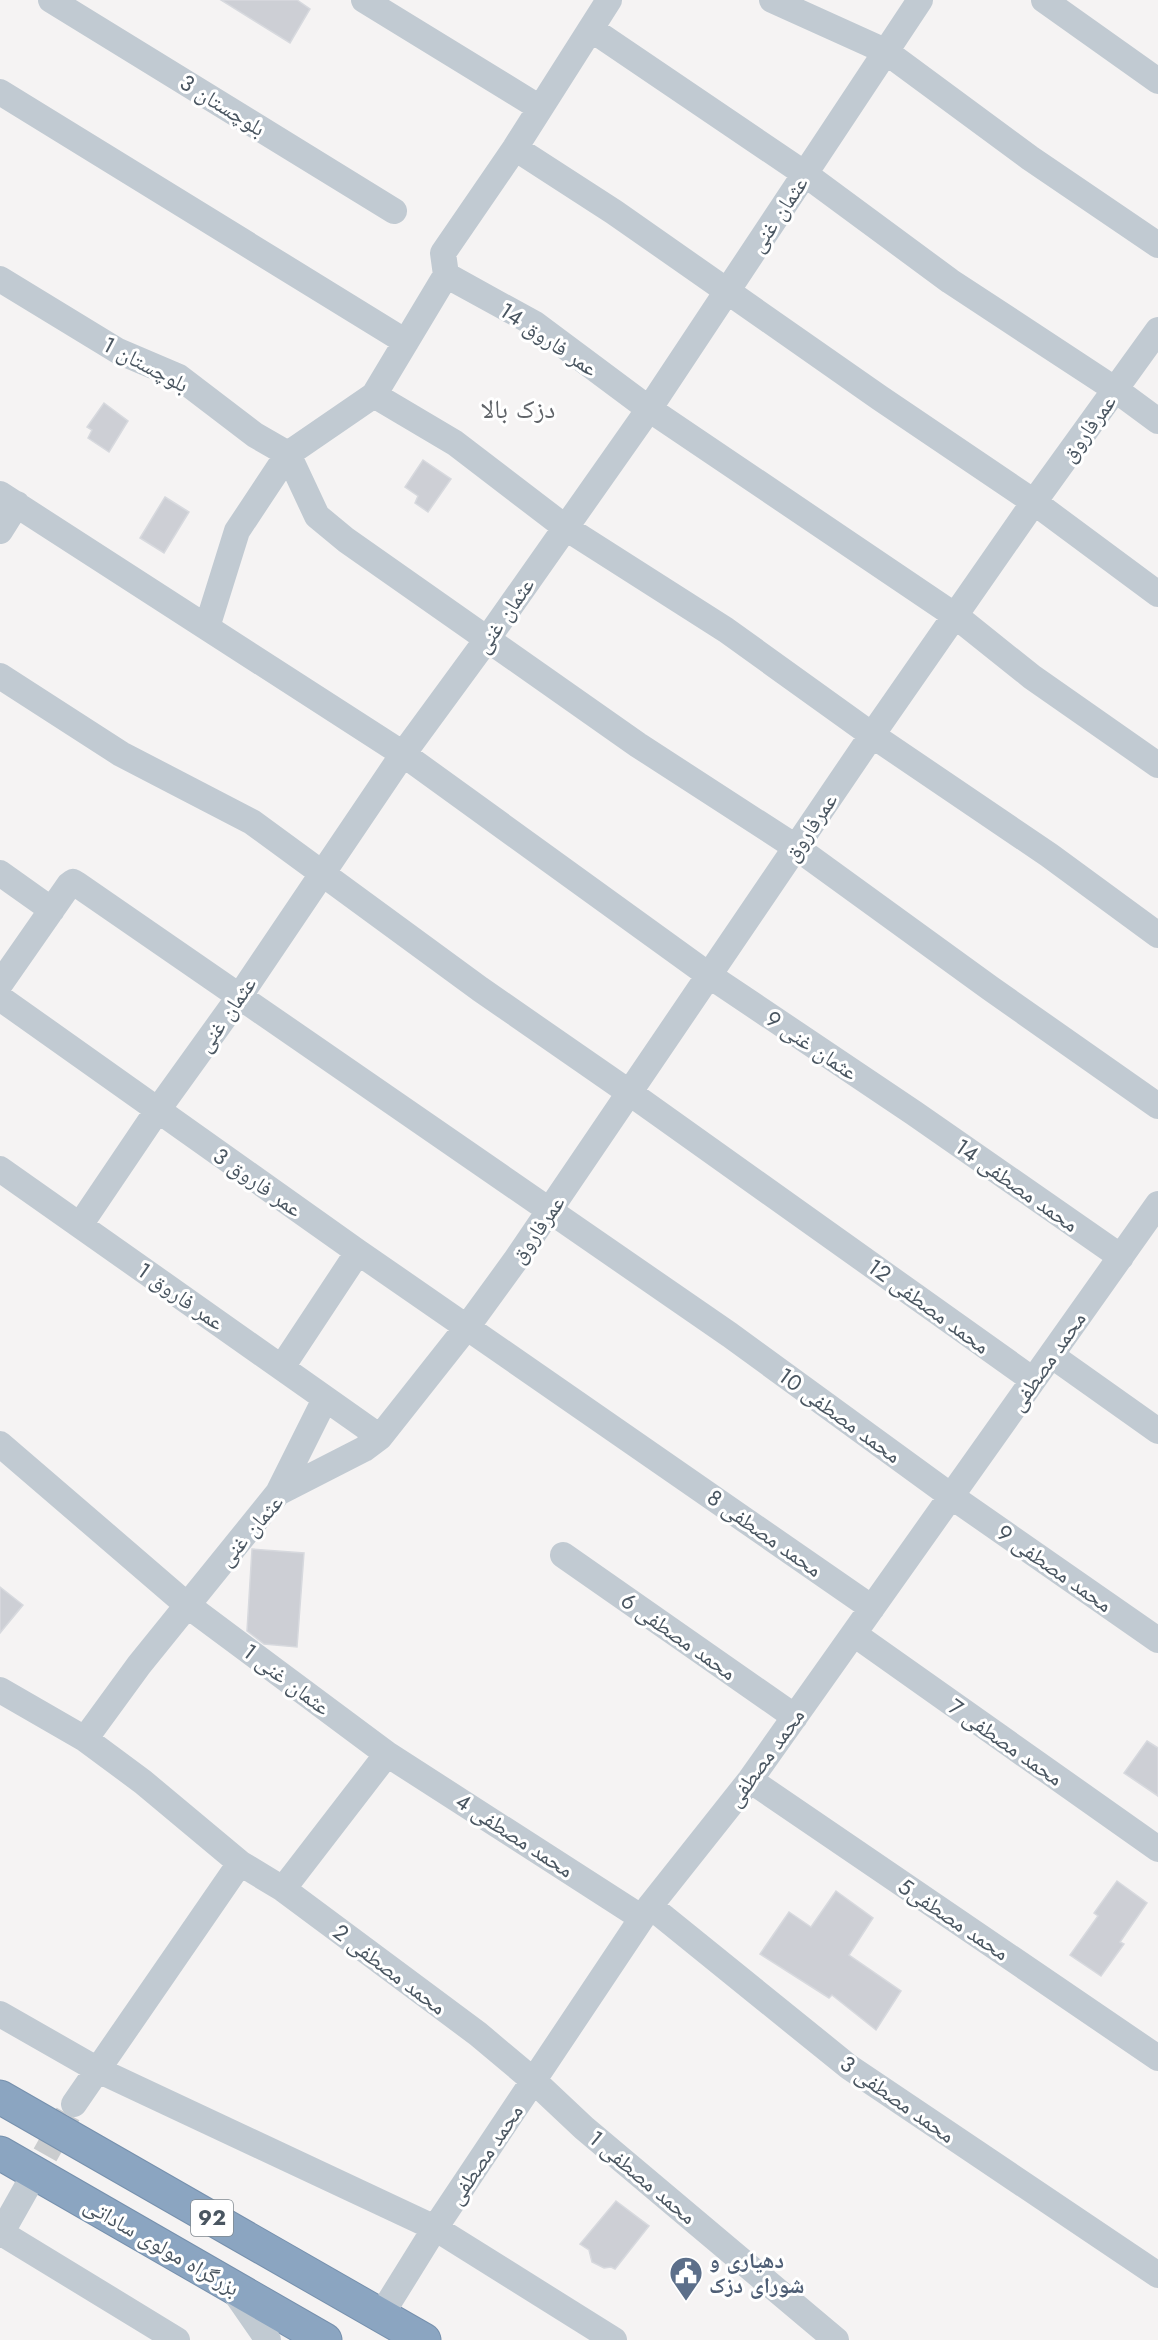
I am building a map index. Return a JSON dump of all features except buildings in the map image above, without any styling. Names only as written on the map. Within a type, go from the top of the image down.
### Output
[{"type":"highway","name":"92","points":[[0,2097],[424,2340]]},
{"type":"highway","name":"بزرگراه مولوی ساداتی","points":[[0,2153],[325,2340]]},
{"type":"street","name":"بلوچستان 3","points":[[51,0],[394,211]]},
{"type":"street","points":[[364,0],[540,108]]},
{"type":"street","points":[[207,627],[237,531],[288,454],[374,395],[446,275],[443,253],[609,0]]},
{"type":"street","points":[[772,0],[885,51],[1030,158],[1158,245]]},
{"type":"street","name":"عثمان غنی","points":[[80,1225],[157,1111],[239,997],[403,754],[488,638],[649,409],[920,0]]},
{"type":"street","points":[[1044,0],[1158,81]]},
{"type":"street","points":[[591,29],[805,174],[950,281],[1116,390],[1158,421]]},
{"type":"street","points":[[0,92],[406,342]]},
{"type":"street","points":[[514,148],[614,212],[880,398],[1034,502],[1158,594]]},
{"type":"street","name":"عمر فاروق 14","points":[[446,275],[535,324],[649,409],[957,617],[1032,677],[1158,765]]},
{"type":"street","name":"بلوچستان 1","points":[[0,279],[118,351],[179,377],[255,435],[288,454]]},
{"type":"street","name":"عمرفاروق","points":[[467,1327],[630,1094],[872,735],[957,617],[1034,502],[1158,330]]},
{"type":"street","points":[[374,395],[455,443],[566,528],[726,630],[872,735],[1049,855],[1158,935]]},
{"type":"street","points":[[288,454],[317,516],[346,540],[638,745],[797,848],[1158,1106]]},
{"type":"street","points":[[0,531],[8,499]]},
{"type":"street","name":"عثمان غنی 9","points":[[8,499],[403,754],[710,976],[914,1113]]},
{"type":"street","name":"محمد مصطفی 12","points":[[0,676],[121,754],[252,822],[480,989],[1033,1380]]},
{"type":"street","points":[[0,873],[52,910],[0,984]]},
{"type":"street","name":"محمد مصطفی 10","points":[[52,910],[69,885],[74,882],[730,1335],[951,1496]]},
{"type":"street","name":"عمر فاروق 3","points":[[0,998],[157,1111],[467,1327]]},
{"type":"street","name":"محمد مصطفی 14","points":[[914,1113],[1121,1257]]},
{"type":"street","name":"عمر فاروق 1","points":[[0,1169],[380,1437]]},
{"type":"street","name":"محمد مصطفی","points":[[381,2315],[435,2228],[646,1912],[750,1780],[1121,1257],[1155,1214]]},
{"type":"street","points":[[282,1367],[358,1252]]},
{"type":"street","name":"عثمان غنی","points":[[85,1739],[139,1665],[278,1493],[364,1449],[380,1437],[467,1327]]},
{"type":"street","name":"محمد مصطفی 8","points":[[467,1327],[872,1608]]},
{"type":"street","points":[[1051,1355],[1158,1431]]},
{"type":"street","points":[[278,1493],[326,1399]]},
{"type":"street","name":"عثمان غنی 1","points":[[0,1444],[187,1605],[387,1754]]},
{"type":"street","name":"محمد مصطفی 9","points":[[951,1496],[1158,1641]]},
{"type":"street","name":"محمد مصطفی 6","points":[[563,1555],[795,1717]]},
{"type":"street","name":"محمد مصطفی 7","points":[[854,1634],[1158,1849]]},
{"type":"street","name":"محمد مصطفی 2","points":[[0,1690],[85,1739],[143,1782],[240,1863],[283,1889],[478,2034],[534,2081]]},
{"type":"street","points":[[283,1889],[387,1754]]},
{"type":"street","name":"محمد مصطفی 4","points":[[387,1754],[646,1912]]},
{"type":"street","name":"محمد مصطفی5","points":[[750,1780],[1158,2058]]},
{"type":"street","points":[[74,2104],[240,1863]]},
{"type":"street","name":"محمد مصطفی 3","points":[[646,1912],[849,2067],[1158,2275]]},
{"type":"street","points":[[0,2014],[98,2070],[435,2228],[614,2340]]},
{"type":"street","name":"محمد مصطفی 1","points":[[534,2081],[584,2128],[836,2340]]},
{"type":"street","points":[[0,2200],[26,2189],[1,2233],[177,2340]]},
{"type":"street","points":[[230,2286],[268,2340]]},
{"type":"tunnel","points":[[26,2189],[68,2114]]},
{"type":"place","name":"دهیاری و شورای دزک","points":[[686,2302]]},
{"type":"district","name":"دزک بالا","points":[[518,409]]}]
